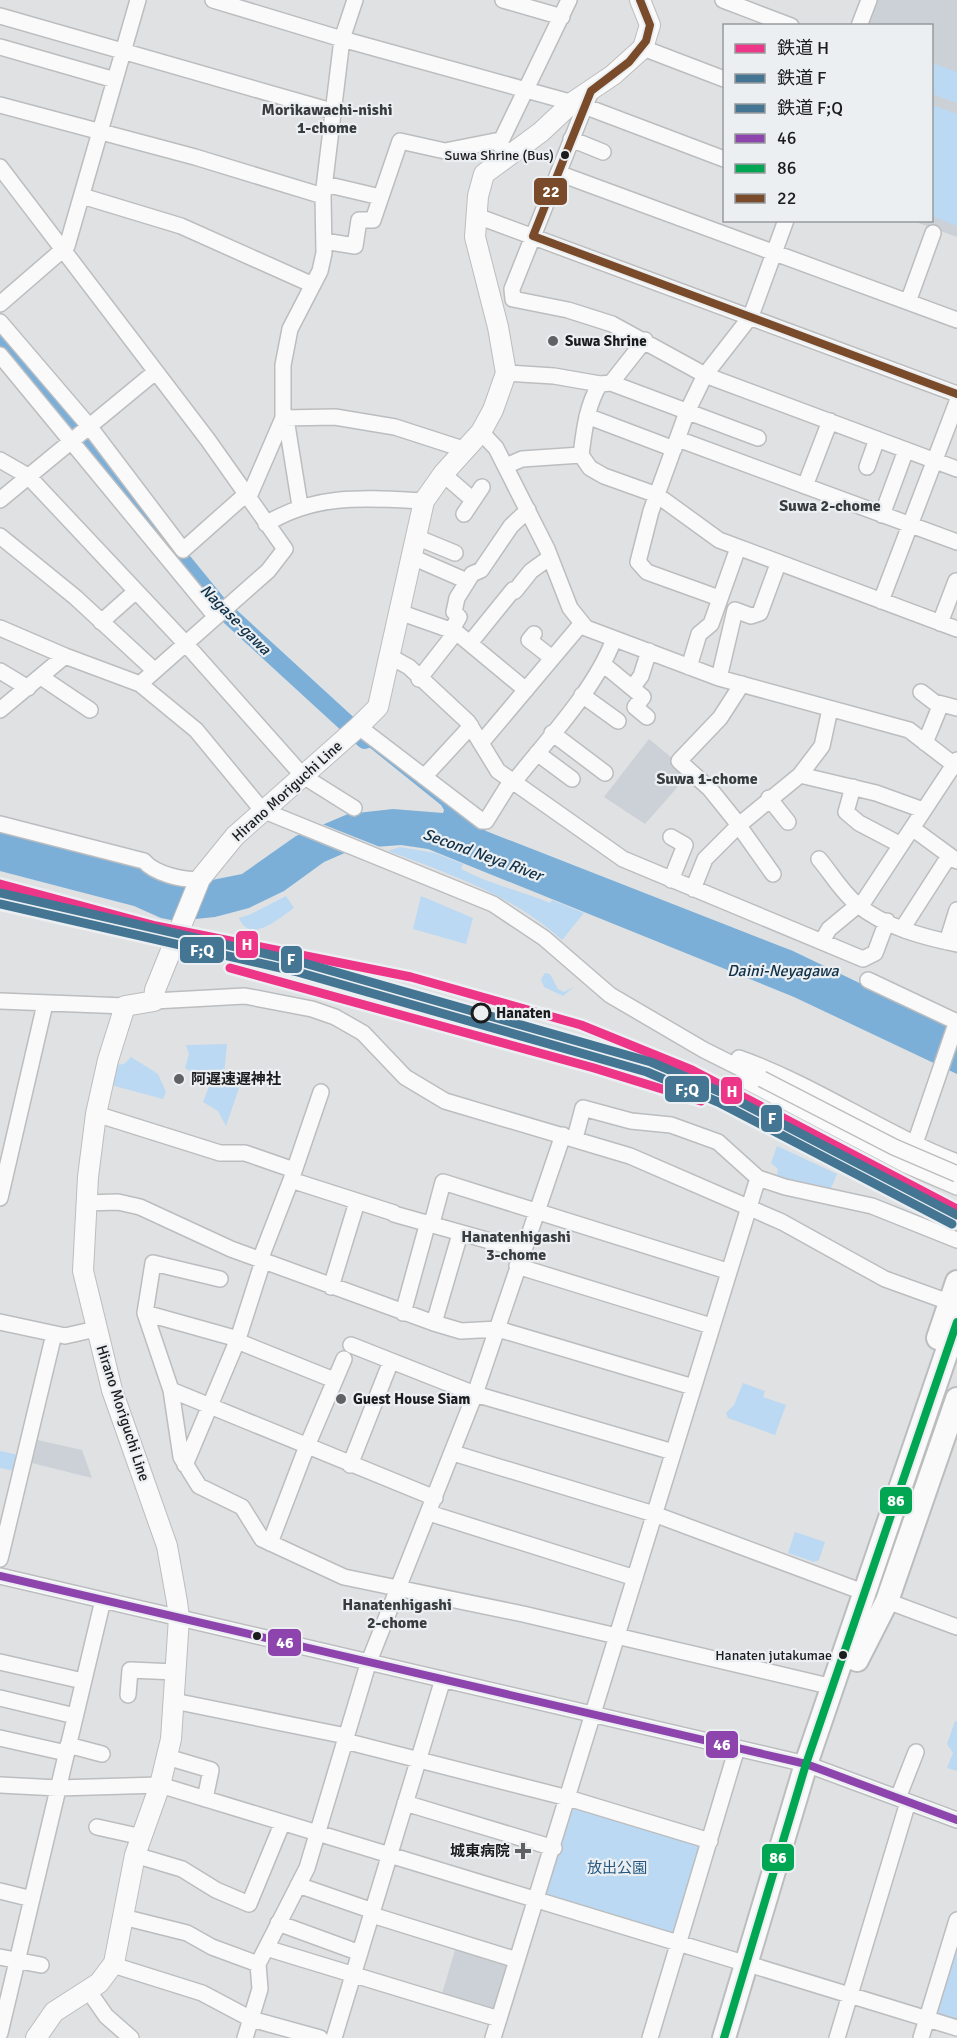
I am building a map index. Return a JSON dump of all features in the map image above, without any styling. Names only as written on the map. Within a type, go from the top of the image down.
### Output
[{"type":"highway","points":[[813,1767],[857,1660],[871,1594],[955,1303]]},
{"type":"highway","points":[[871,1594],[957,1363]]},
{"type":"highway","points":[[737,2038],[753,1966],[813,1767],[833,1685],[957,1399]]},
{"type":"highway","points":[[724,2038],[753,1966]]},
{"type":"main road","points":[[640,0],[650,25],[643,48]]},
{"type":"main road","name":"Hirano Moriguchi Line","points":[[154,1001],[155,990],[200,880],[235,836],[356,730],[378,707],[424,501],[443,474],[481,432],[493,410],[506,373],[498,327],[477,251],[478,196],[484,174],[505,148],[541,132],[643,48]]},
{"type":"main road","points":[[125,1006],[154,1001]]},
{"type":"main road","name":"Hirano Moriguchi Line","points":[[36,2038],[54,2012],[105,1977],[117,1956],[138,1846],[160,1785],[167,1757],[174,1701],[179,1618],[167,1546],[113,1391],[83,1271],[86,1203],[96,1114],[108,1060],[125,1006]]},
{"type":"street","points":[[0,304],[65,249],[138,0]]},
{"type":"street","points":[[213,0],[342,39],[528,89],[582,100],[723,159]]},
{"type":"street","points":[[0,322],[89,426],[183,550],[246,497],[283,418],[283,365],[290,329],[322,262],[324,190],[342,39],[355,0]]},
{"type":"street","points":[[503,0],[562,18]]},
{"type":"street","points":[[324,241],[355,246],[359,220],[372,220],[400,141],[445,151],[495,141],[505,148],[528,89],[569,0]]},
{"type":"street","points":[[723,0],[786,24]]},
{"type":"street","points":[[860,24],[868,0]]},
{"type":"street","points":[[0,15],[335,112]]},
{"type":"street","points":[[0,47],[115,80]]},
{"type":"street","points":[[643,48],[723,79]]},
{"type":"street","points":[[582,100],[571,139],[512,289],[513,299],[568,310],[612,324],[645,340],[705,375],[957,469]]},
{"type":"street","points":[[0,105],[324,190],[380,197]]},
{"type":"street","points":[[571,139],[603,152]]},
{"type":"street","points":[[0,166],[65,249],[154,373],[208,440],[246,497],[285,549],[268,571],[140,684]]},
{"type":"street","points":[[558,173],[957,320]]},
{"type":"street","points":[[82,196],[181,226],[313,285]]},
{"type":"street","points":[[477,216],[957,394]]},
{"type":"street","points":[[778,564],[760,614],[751,616],[647,572],[639,565],[657,495],[687,412],[705,375],[751,316],[785,222]]},
{"type":"street","points":[[908,302],[933,233]]},
{"type":"street","points":[[645,340],[606,384],[587,417],[581,455],[590,468],[604,476],[657,495],[719,540],[778,564],[957,629]]},
{"type":"street","points":[[0,355],[70,441],[221,612]]},
{"type":"street","points":[[0,500],[154,373]]},
{"type":"street","points":[[506,373],[554,376],[606,384],[758,438]]},
{"type":"street","points":[[881,601],[912,525],[957,402]]},
{"type":"street","points":[[283,418],[335,417],[395,427],[466,450]]},
{"type":"street","points":[[587,417],[805,486],[957,542]]},
{"type":"street","points":[[283,418],[287,425],[300,506]]},
{"type":"street","points":[[805,486],[831,421]]},
{"type":"street","points":[[481,432],[496,448],[506,466],[528,510],[570,608],[582,623],[595,633],[719,678],[909,730],[956,764],[859,906],[829,929],[822,941]]},
{"type":"street","points":[[867,467],[876,439]]},
{"type":"street","points":[[882,515],[906,450]]},
{"type":"street","points":[[506,466],[522,459],[581,455]]},
{"type":"street","points":[[0,460],[28,476],[186,643],[303,776],[354,808]]},
{"type":"street","points":[[443,474],[473,500]]},
{"type":"street","points":[[464,514],[482,487]]},
{"type":"street","points":[[266,524],[300,506],[333,500],[370,498],[424,501]]},
{"type":"street","points":[[419,679],[453,631],[459,617],[454,612],[457,598],[471,574],[481,570],[511,526],[528,510]]},
{"type":"street","points":[[0,536],[102,622],[154,670]]},
{"type":"street","points":[[416,537],[455,553]]},
{"type":"street","points":[[689,667],[699,634],[711,624],[738,548]]},
{"type":"street","points":[[412,557],[467,581]]},
{"type":"street","points":[[470,643],[513,590],[515,591],[531,571],[549,558]]},
{"type":"street","points":[[940,623],[956,581]]},
{"type":"street","points":[[102,622],[136,591]]},
{"type":"street","points":[[719,678],[735,610]]},
{"type":"street","points":[[399,612],[453,631],[526,690]]},
{"type":"street","points":[[481,743],[582,623]]},
{"type":"street","points":[[0,628],[65,656],[140,684],[196,730],[262,810],[474,894],[510,914],[544,938],[610,995],[704,1050],[894,1147],[957,1174]]},
{"type":"street","points":[[356,730],[405,772],[424,777],[482,821],[486,821],[512,782],[582,695],[603,664],[614,639]]},
{"type":"street","points":[[529,640],[552,658]]},
{"type":"street","points":[[632,688],[641,676],[649,651]]},
{"type":"street","points":[[0,710],[65,656]]},
{"type":"street","points":[[391,657],[409,668],[471,726],[498,771],[623,859],[863,959],[875,952],[887,921]]},
{"type":"street","points":[[603,664],[643,697],[635,707],[647,717]]},
{"type":"street","points":[[0,671],[28,688]]},
{"type":"street","points":[[40,677],[90,710]]},
{"type":"street","points":[[742,684],[720,718],[679,761],[710,789],[773,874]]},
{"type":"street","points":[[921,692],[941,704],[957,708]]},
{"type":"street","points":[[582,695],[618,721]]},
{"type":"street","points":[[925,743],[941,704]]},
{"type":"street","points":[[693,889],[705,858],[769,798],[800,775],[822,746],[830,709]]},
{"type":"street","points":[[424,777],[471,726]]},
{"type":"street","points":[[552,733],[605,773]]},
{"type":"street","points":[[537,753],[572,779]]},
{"type":"street","points":[[800,775],[853,787],[923,810]]},
{"type":"street","points":[[853,787],[846,812],[859,823],[901,845]]},
{"type":"street","points":[[769,798],[789,822]]},
{"type":"street","points":[[0,824],[144,861],[156,870],[187,880],[200,880]]},
{"type":"street","points":[[902,929],[953,859],[912,828]]},
{"type":"street","points":[[671,837],[686,845],[671,880]]},
{"type":"street","points":[[819,859],[859,906],[902,929],[952,943],[957,910]]},
{"type":"street","points":[[868,980],[956,1023],[906,1166]]},
{"type":"street","points":[[154,1001],[245,996],[312,1009],[335,1017],[363,1033],[405,1077],[442,1100],[630,1156],[748,1207],[885,1279],[955,1303]]},
{"type":"street","points":[[0,1001],[125,1006]]},
{"type":"street","points":[[0,1198],[5,1154],[45,1004]]},
{"type":"street","points":[[704,1050],[718,1051],[765,1068],[915,1145],[957,1162]]},
{"type":"street","points":[[704,1050],[713,1063],[906,1166],[957,1187]]},
{"type":"street","points":[[185,1465],[212,1407],[238,1340],[262,1260],[321,1092]]},
{"type":"street","points":[[244,2038],[260,1989],[258,1964],[298,1885],[319,1834],[368,1664],[475,1394],[536,1212],[583,1108],[631,1120],[671,1125],[726,1147],[758,1178],[785,1187],[872,1206],[957,1240]]},
{"type":"street","points":[[96,1114],[220,1153],[245,1153],[357,1202],[460,1234],[522,1250]]},
{"type":"street","points":[[494,2038],[554,1848],[727,1271],[758,1178]]},
{"type":"street","points":[[404,1313],[443,1182],[727,1271]]},
{"type":"street","points":[[86,1203],[118,1202],[140,1207],[262,1260],[434,1323],[461,1331],[498,1329],[693,1387]]},
{"type":"street","points":[[331,1287],[357,1202]]},
{"type":"street","points":[[434,1323],[460,1234]]},
{"type":"street","points":[[220,1279],[153,1263],[145,1312],[171,1390],[181,1457],[185,1465],[199,1486],[242,1508],[262,1539],[344,1576],[833,1685]]},
{"type":"street","points":[[517,1266],[711,1326]]},
{"type":"street","points":[[145,1312],[238,1340],[334,1380]]},
{"type":"street","points":[[0,1322],[65,1336],[96,1329]]},
{"type":"street","points":[[0,1558],[54,1335]]},
{"type":"street","points":[[351,1345],[475,1394],[673,1452]]},
{"type":"street","points":[[270,1543],[307,1446],[344,1359]]},
{"type":"street","points":[[350,1465],[391,1361]]},
{"type":"street","points":[[171,1390],[435,1498]]},
{"type":"street","points":[[453,1453],[654,1514],[957,1627]]},
{"type":"street","points":[[429,1513],[634,1578]]},
{"type":"street","points":[[0,1576],[813,1767],[957,1820]]},
{"type":"street","points":[[0,2033],[103,1600]]},
{"type":"street","points":[[0,1662],[83,1681]]},
{"type":"street","points":[[128,1695],[130,1670],[176,1672]]},
{"type":"street","points":[[334,2038],[443,1679]]},
{"type":"street","points":[[0,1698],[75,1716]]},
{"type":"street","points":[[174,1701],[346,1738],[568,1798],[710,1841]]},
{"type":"street","points":[[0,1738],[102,1754]]},
{"type":"street","points":[[650,2038],[737,1748]]},
{"type":"street","points":[[837,2038],[916,1752]]},
{"type":"street","points":[[167,1757],[211,1770],[205,1799]]},
{"type":"street","points":[[0,1785],[58,1788],[160,1785],[957,2028]]},
{"type":"street","points":[[405,1803],[554,1848]]},
{"type":"street","points":[[97,1827],[182,1869],[216,1890],[249,1904],[282,1824]]},
{"type":"street","points":[[298,1885],[372,1913],[517,1960]]},
{"type":"street","points":[[0,1891],[32,1899]]},
{"type":"street","points":[[123,1917],[187,1933],[212,1947],[258,1964]]},
{"type":"street","points":[[921,2038],[957,1920]]},
{"type":"street","points":[[278,1923],[360,1953]]},
{"type":"street","points":[[266,1948],[499,2019]]},
{"type":"street","points":[[0,1957],[41,1965]]},
{"type":"street","points":[[113,1965],[202,1993],[251,2019],[320,2038]]},
{"type":"street","points":[[88,1990],[106,2016],[131,2038]]},
{"type":"shaded area","points":[[876,0],[957,0],[957,237],[916,222],[933,222],[933,24],[867,24]]},
{"type":"shaded area","points":[[649,739],[690,773],[645,824],[604,797]]},
{"type":"shaded area","points":[[33,1439],[82,1450],[92,1478],[28,1462]]},
{"type":"shaded area","points":[[456,1947],[508,1963],[511,1968],[498,2011],[441,1997]]},
{"type":"green space","points":[[933,63],[957,72],[957,103],[933,94]]},
{"type":"green space","points":[[933,105],[957,114],[957,226],[933,216]]},
{"type":"green space","points":[[400,847],[435,853],[463,864],[461,869],[483,879],[550,903],[552,900],[584,913],[562,940],[522,910],[480,887],[388,851]]},
{"type":"green space","points":[[286,896],[294,908],[265,927],[250,929],[244,926],[239,918],[249,915]]},
{"type":"green space","points":[[421,896],[473,918],[466,944],[413,929]]},
{"type":"green space","points":[[545,973],[550,974],[558,989],[564,992],[574,987],[563,996],[544,987],[541,979]]},
{"type":"green space","points":[[227,1044],[224,1074],[242,1079],[226,1126],[218,1111],[203,1102],[210,1084],[185,1068],[189,1054],[186,1045]]},
{"type":"green space","points":[[131,1057],[158,1074],[166,1092],[163,1099],[111,1085],[116,1065],[124,1064]]},
{"type":"green space","points":[[777,1146],[837,1174],[829,1193],[776,1181],[778,1169],[771,1163]]},
{"type":"green space","points":[[743,1383],[765,1391],[763,1397],[786,1405],[775,1435],[728,1418],[726,1413],[734,1405]]},
{"type":"green space","points":[[0,1451],[19,1455],[15,1471],[0,1468]]},
{"type":"green space","points":[[795,1532],[825,1542],[819,1560],[814,1562],[788,1553]]},
{"type":"green space","points":[[955,1721],[957,1722],[957,1771],[947,1768],[953,1753],[947,1744]]},
{"type":"green space","name":"放出公園","points":[[578,1806],[700,1843],[702,1848],[677,1931],[672,1934],[549,1897],[546,1892],[572,1809]]},
{"type":"green space","points":[[957,1940],[957,2022],[939,2016],[936,2010]]},
{"type":"water","points":[[354,726],[486,831],[793,951],[957,1030],[957,1074],[794,997],[428,849],[401,845],[362,848],[347,852],[324,862],[284,891],[249,908],[215,917],[176,921],[161,918],[134,906],[0,871],[0,828],[139,865],[142,870],[151,873],[207,881],[242,874],[296,836],[348,814],[393,809],[443,813],[441,805],[354,735]]},
{"type":"pier","points":[[317,822],[385,849],[349,855],[295,833]]},
{"type":"waterway","name":"Nagase-gawa","points":[[0,337],[220,607],[365,740]]},
{"type":"rail line","name":"H","points":[[0,884],[156,926],[411,977],[581,1025],[692,1070],[957,1209]]},
{"type":"rail line","name":"F","points":[[0,893],[297,961],[651,1062],[723,1093],[957,1215]]},
{"type":"rail line","name":"F;Q","points":[[0,904],[294,971],[647,1072],[718,1102],[952,1224]]},
{"type":"rail line","name":"H","points":[[230,968],[594,1068],[701,1101]]},
{"type":"transit line","name":"22","points":[[640,0],[650,25],[646,41],[629,62],[591,91],[533,236],[957,394]]},
{"type":"transit line","name":"86","points":[[724,2038],[806,1764],[957,1322]]},
{"type":"transit line","name":"46","points":[[0,1576],[806,1764],[957,1820]]},
{"type":"place","name":"Suwa Shrine (Bus)","points":[[565,155]]},
{"type":"place","name":"Suwa Shrine","points":[[553,341]]},
{"type":"place","name":"Hanaten","points":[[481,1013]]},
{"type":"place","name":"阿遅速遅神社","points":[[179,1079]]},
{"type":"place","name":"Guest House Siam","points":[[341,1399]]},
{"type":"place","name":"Hanaten jutakumae","points":[[843,1655]]},
{"type":"place","name":"城東病院","points":[[523,1851]]},
{"type":"district","name":"Morikawachi-nishi 1-chome","points":[[327,118]]},
{"type":"district","name":"Suwa 2-chome","points":[[830,505]]},
{"type":"district","name":"Suwa 1-chome","points":[[707,778]]},
{"type":"district","name":"Hanatenhigashi 3-chome","points":[[516,1245]]},
{"type":"district","name":"Hanatenhigashi 2-chome","points":[[397,1613]]},
{"type":"water label","name":"Second Neya River","points":[[483,854]]},
{"type":"water label","name":"Daini-Neyagawa","points":[[783,970]]}]
